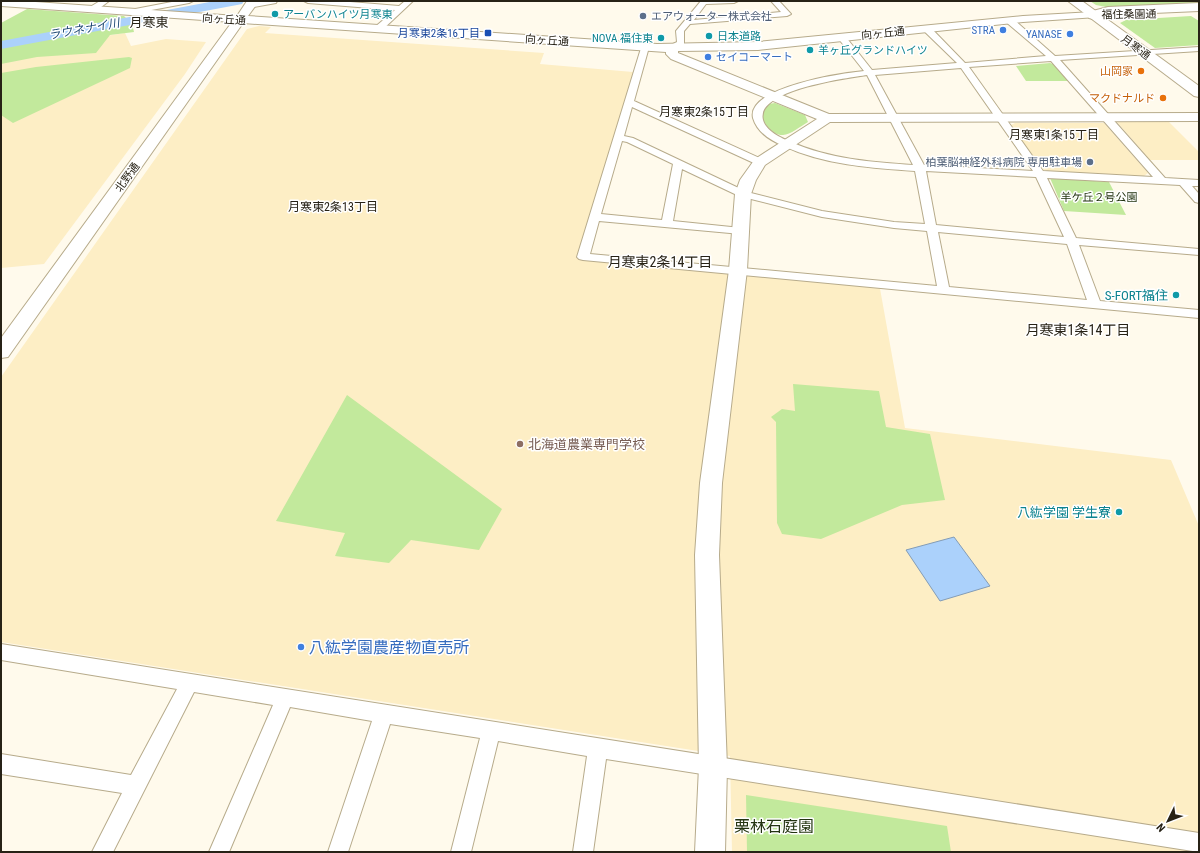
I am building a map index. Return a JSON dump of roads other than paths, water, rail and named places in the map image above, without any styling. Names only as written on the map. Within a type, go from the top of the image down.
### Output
[{"type":"main road","name":"月寒通","points":[[1074,1],[1199,93]]},
{"type":"main road","name":"福住桑園通","points":[[1093,15],[1108,11],[1199,7]]},
{"type":"main road","name":"福住桑園通","points":[[1093,15],[1199,12]]},
{"type":"street","points":[[93,9],[105,1]]},
{"type":"street","points":[[130,12],[189,1]]},
{"type":"street","points":[[251,3],[273,1]]},
{"type":"street","points":[[308,1],[401,8]]},
{"type":"street","points":[[378,29],[409,1]]},
{"type":"street","points":[[734,1],[715,3],[705,1],[680,31],[681,43],[672,48],[672,54],[827,118],[1106,118],[1199,116]]},
{"type":"street","points":[[688,22],[787,14],[775,1]]},
{"type":"street","name":"向ヶ丘通","points":[[1,3],[672,48],[738,47],[842,38],[1009,20],[1093,15]]},
{"type":"street","name":"北野通","points":[[1,352],[251,3]]},
{"type":"street","points":[[1009,20],[1054,59],[1162,181]]},
{"type":"street","points":[[927,29],[963,65],[1040,174],[1072,241],[1095,304]]},
{"type":"street","points":[[842,38],[870,73],[920,168],[930,228],[943,289]]},
{"type":"street","points":[[645,47],[583,257],[738,270],[1199,314]]},
{"type":"street","points":[[1199,49],[963,65],[870,73],[820,80],[794,88],[762,103],[758,108],[758,121],[766,131],[787,144],[816,154],[856,162],[920,168],[1199,183]]},
{"type":"street","points":[[628,102],[760,162]]},
{"type":"street","points":[[710,852],[713,767],[707,555],[711,483],[738,270],[743,194],[748,180],[760,162],[827,118]]},
{"type":"street","points":[[619,138],[630,140],[743,194],[822,214],[894,225],[1199,252]]},
{"type":"street","points":[[667,224],[678,163]]},
{"type":"street","points":[[1183,182],[1199,200]]},
{"type":"street","points":[[596,217],[741,230]]},
{"type":"street","points":[[1,652],[713,767],[1199,843]]},
{"type":"street","points":[[102,852],[189,683]]},
{"type":"street","points":[[219,852],[285,698]]},
{"type":"street","points":[[338,852],[384,714]]},
{"type":"street","points":[[461,852],[491,730]]},
{"type":"street","points":[[583,852],[598,748]]},
{"type":"street","points":[[1,764],[136,786]]},
{"type":"water","points":[[954,537],[990,586],[940,601],[906,550]]},
{"type":"waterway","name":"ラウネナイ川","points":[[1,45],[237,1]]},
{"type":"place","name":"アーバンハイツ月寒東","points":[[275,14]]},
{"type":"place","name":"エアウォーター株式会社","points":[[643,16]]},
{"type":"place","name":"STRA","points":[[1003,30]]},
{"type":"place","name":"月寒東2条16丁目","points":[[488,33]]},
{"type":"place","name":"YANASE","points":[[1070,34]]},
{"type":"place","name":"日本道路","points":[[709,36]]},
{"type":"place","name":"NOVA 福住東","points":[[661,38]]},
{"type":"place","name":"羊ヶ丘グランドハイツ","points":[[810,50]]},
{"type":"place","name":"セイコーマート","points":[[708,57]]},
{"type":"place","name":"山岡家","points":[[1141,71]]},
{"type":"place","name":"マクドナルド","points":[[1163,98]]},
{"type":"place","name":"柏葉脳神経外科病院 専用駐車場","points":[[1090,162]]},
{"type":"place","name":"S-FORT福住","points":[[1176,295]]},
{"type":"place","name":"北海道農業専門学校","points":[[520,444]]},
{"type":"place","name":"八紘学園 学生寮","points":[[1119,512]]},
{"type":"place","name":"八紘学園農産物直売所","points":[[301,647]]},
{"type":"district","name":"月寒東","points":[[149,22]]},
{"type":"district","name":"月寒東2条15丁目","points":[[704,112]]},
{"type":"district","name":"月寒東1条15丁目","points":[[1054,135]]},
{"type":"district","name":"月寒東2条13丁目","points":[[333,207]]},
{"type":"district","name":"月寒東2条14丁目","points":[[660,262]]},
{"type":"district","name":"月寒東1条14丁目","points":[[1078,330]]},
{"type":"park label","name":"羊ケ丘２号公園","points":[[1099,197]]},
{"type":"park label","name":"栗林石庭園","points":[[774,826]]}]
